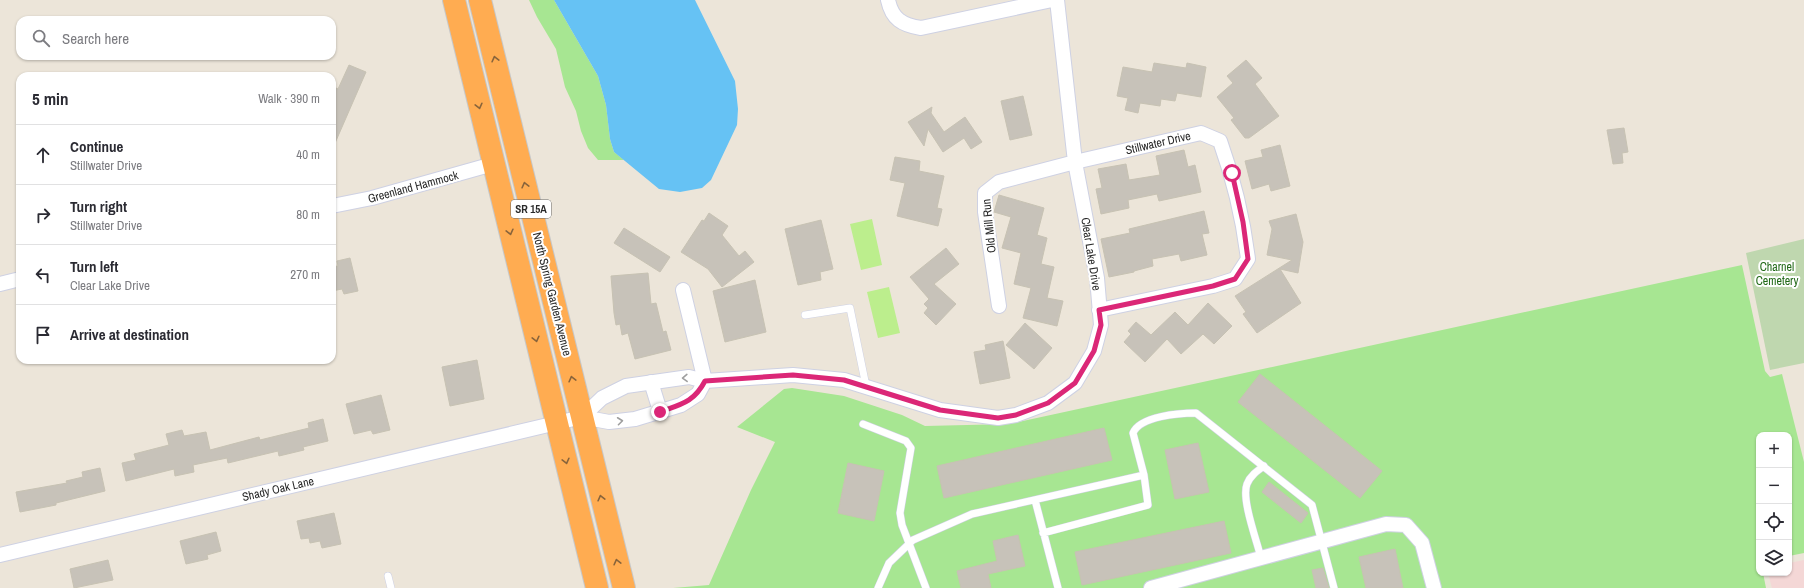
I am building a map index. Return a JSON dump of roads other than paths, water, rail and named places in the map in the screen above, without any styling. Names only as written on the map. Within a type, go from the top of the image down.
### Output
[{"type":"highway","name":"SR 15A","points":[[454,0],[596,588]]},
{"type":"highway","name":"North Spring Garden Avenue","points":[[480,0],[624,588]]},
{"type":"street","points":[[888,0],[890,11],[905,25],[921,28],[1052,0]]},
{"type":"street","name":"Clear Lake Drive","points":[[582,417],[602,398],[626,386],[689,377],[705,381],[793,375],[844,380],[940,410],[998,418],[1016,415],[1048,403],[1075,383],[1094,351],[1101,325],[1097,278],[1075,162],[1057,0]]},
{"type":"street","name":"Stillwater Drive","points":[[1075,162],[1201,133],[1220,141],[1232,173],[1243,222],[1248,259],[1235,279],[1213,286],[1099,310]]},
{"type":"street","name":"Old Mill Run","points":[[999,306],[985,212],[985,193],[999,182],[1075,162]]},
{"type":"street","name":"Greenland Hammock","points":[[336,205],[372,198],[493,164]]},
{"type":"street","points":[[0,284],[16,280]]},
{"type":"street","points":[[556,423],[582,417],[610,422],[635,419],[681,405],[698,394],[705,381],[683,290]]},
{"type":"street","points":[[651,382],[660,412]]},
{"type":"street","name":"Shady Oak Lane","points":[[0,555],[556,423]]},
{"type":"street","points":[[1151,588],[1386,524],[1406,525],[1422,543],[1434,588]]},
{"type":"lane","points":[[805,315],[850,308],[852,310],[866,386]]},
{"type":"lane","points":[[1044,533],[1148,504],[1144,475],[1133,433],[1135,427],[1144,422],[1175,413],[1196,413],[1312,505],[1334,588]]},
{"type":"lane","points":[[863,424],[906,441],[911,448],[900,513],[902,525],[926,588]]},
{"type":"lane","points":[[1261,558],[1245,496],[1246,486],[1251,477],[1264,466]]},
{"type":"lane","points":[[878,588],[889,563],[910,544],[972,514],[1144,475]]},
{"type":"lane","points":[[1035,500],[1058,588]]},
{"type":"lane","points":[[388,576],[391,588]]},
{"type":"water","points":[[554,0],[695,0],[735,81],[738,109],[737,125],[711,180],[702,188],[680,192],[659,189],[614,152],[610,139],[606,105],[598,76]]},
{"type":"park label","name":"Charnel Cemetery","points":[[1777,274]]}]
